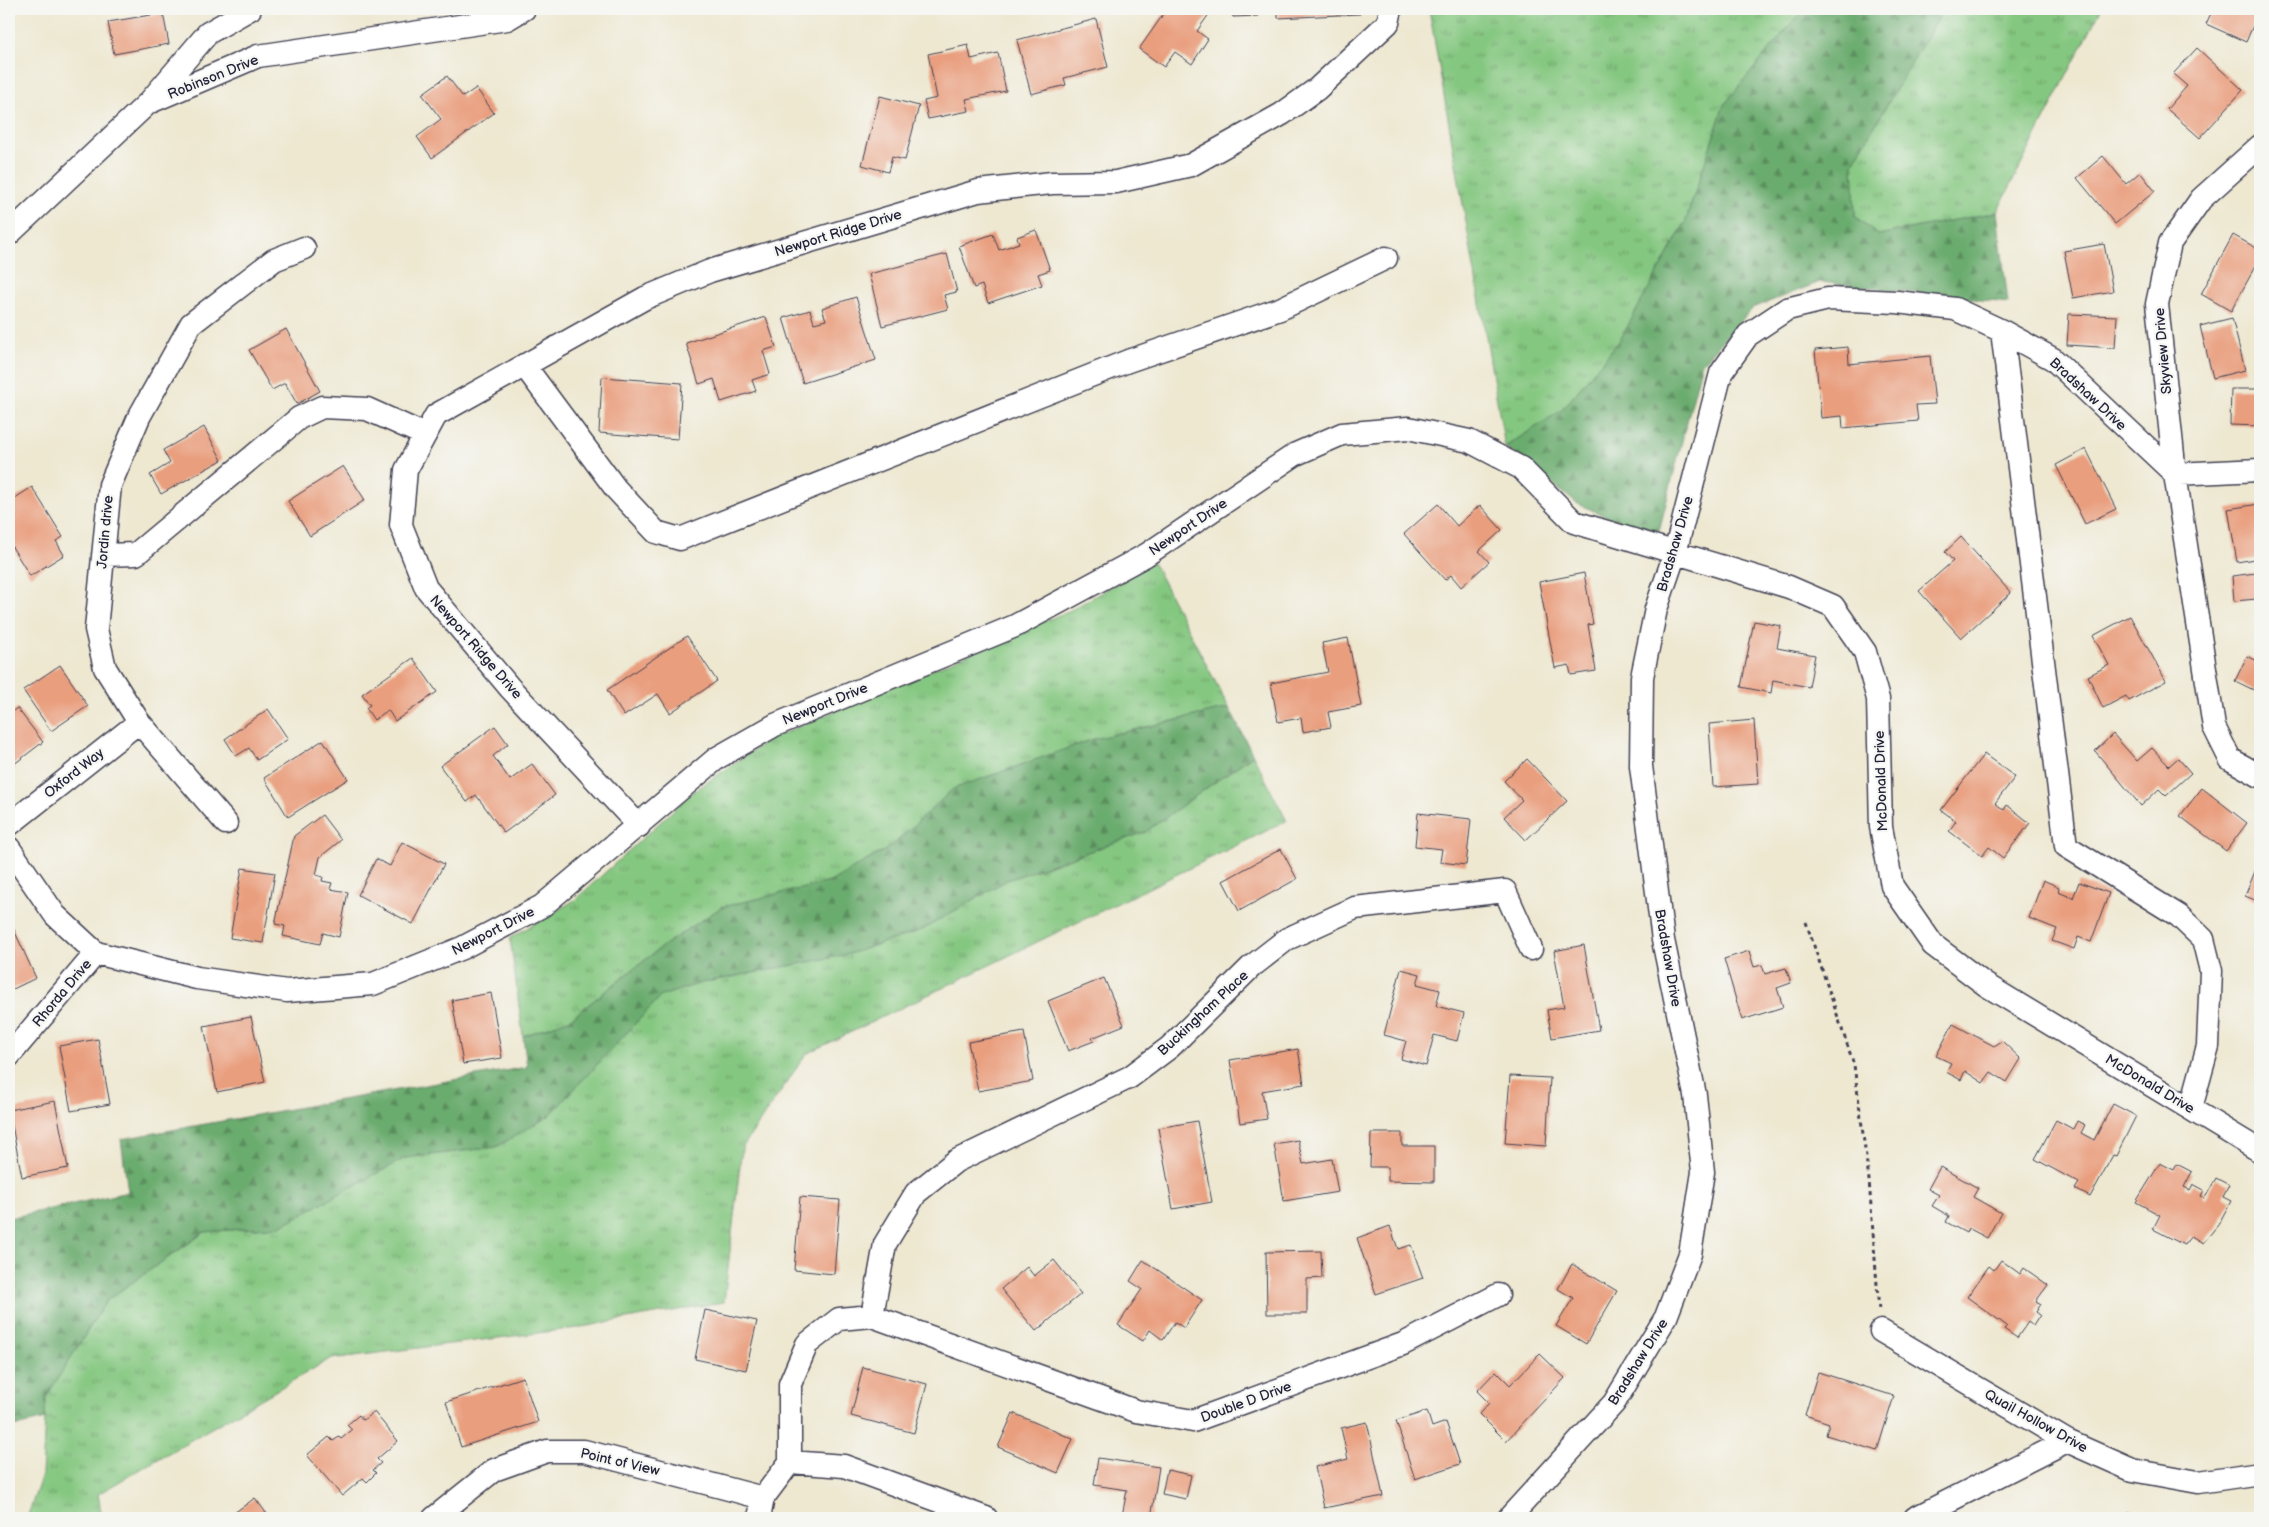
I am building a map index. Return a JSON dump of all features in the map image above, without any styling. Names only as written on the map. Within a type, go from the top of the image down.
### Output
[{"type":"street","points":[[148,103],[208,33],[250,9]]},
{"type":"street","name":"Robinson Drive","points":[[9,234],[148,103],[258,56],[507,19],[524,9]]},
{"type":"street","name":"Newport Ridge Drive","points":[[639,826],[510,688],[426,588],[401,525],[406,470],[436,415],[645,298],[710,271],[978,191],[1052,183],[1116,182],[1191,165],[1282,114],[1317,89],[1388,23],[1391,9]]},
{"type":"street","name":"Skyview Drive","points":[[2175,474],[2157,304],[2170,243],[2201,199],[2260,146]]},
{"type":"street","name":"Jordin drive","points":[[226,823],[139,722],[105,668],[96,629],[110,485],[139,417],[191,324],[274,260],[304,248]]},
{"type":"street","points":[[524,366],[616,489],[656,532],[680,539],[1128,361],[1280,309],[1386,258]]},
{"type":"street","name":"Bradshaw Drive","points":[[1509,1518],[1614,1403],[1666,1317],[1690,1254],[1703,1172],[1695,1095],[1663,940],[1641,766],[1642,677],[1656,610],[1675,554],[1721,373],[1748,335],[1787,309],[1828,300],[1897,302],[1955,309],[2002,330],[2052,359],[2175,474]]},
{"type":"street","points":[[2002,330],[2066,846],[2178,916],[2203,939],[2211,971],[2208,1046],[2190,1108]]},
{"type":"street","points":[[103,555],[136,554],[299,418],[322,407],[367,409],[425,435]]},
{"type":"street","name":"Newport Drive","points":[[9,848],[55,915],[96,953],[197,978],[287,990],[373,984],[462,948],[542,906],[639,826],[717,758],[775,725],[1015,626],[1146,555],[1296,454],[1342,434],[1408,428],[1469,441],[1521,468],[1574,522],[1675,554]]},
{"type":"street","points":[[2260,470],[2175,474],[2214,727],[2230,758],[2260,776]]},
{"type":"street","name":"McDonald Drive","points":[[1675,554],[1790,586],[1833,606],[1865,652],[1878,699],[1881,827],[1892,886],[1934,945],[1986,985],[2260,1151]]},
{"type":"street","name":"Oxford Way","points":[[9,825],[139,722]]},
{"type":"street","name":"Buckingham Place","points":[[872,1316],[885,1244],[916,1193],[956,1161],[1130,1077],[1170,1047],[1251,967],[1287,938],[1355,908],[1505,891],[1531,949]]},
{"type":"street","name":"Rhorda Drive","points":[[9,1056],[96,953]]},
{"type":"street","name":"Double D Drive","points":[[872,1316],[1136,1412],[1193,1421],[1403,1344],[1498,1295]]},
{"type":"street","points":[[761,1508],[790,1462],[790,1384],[807,1344],[839,1319],[872,1316]]},
{"type":"street","name":"Quail Hollow Drive","points":[[1881,1332],[2067,1441],[2132,1470],[2198,1482],[2260,1473]]},
{"type":"street","points":[[1915,1518],[2067,1441]]},
{"type":"street","name":"Point of View","points":[[434,1518],[494,1470],[547,1451],[584,1451],[761,1508]]},
{"type":"street","points":[[790,1462],[844,1466],[986,1518]]},
{"type":"path","points":[[1806,922],[1854,1065],[1869,1180],[1881,1332]]},
{"type":"green space","points":[[1429,9],[1809,9],[1794,20],[1724,105],[1685,223],[1620,340],[1562,410],[1505,447]]},
{"type":"green space","points":[[1809,9],[1943,9],[1853,163],[1855,216],[1878,235],[1997,212],[2008,303],[1820,282],[1753,308],[1702,363],[1659,531],[1623,524],[1576,503],[1505,447],[1562,410],[1620,340],[1685,223],[1724,105],[1794,20]]},
{"type":"green space","points":[[1943,9],[2101,9],[1997,212],[1878,235],[1855,216],[1853,163]]},
{"type":"green space","points":[[1153,562],[1229,708],[1094,739],[953,789],[892,846],[830,882],[722,907],[664,945],[569,1020],[523,1036],[510,938],[575,900],[693,792],[770,739],[1071,610]]},
{"type":"green space","points":[[1229,708],[1253,755],[1145,832],[1007,880],[922,930],[849,954],[701,983],[661,996],[549,1116],[496,1147],[405,1158],[280,1226],[204,1232],[107,1300],[46,1397],[45,1419],[9,1428],[9,1218],[128,1192],[121,1139],[527,1067],[523,1036],[569,1020],[664,945],[722,907],[830,882],[892,846],[953,789],[1094,739]]},
{"type":"green space","points":[[1253,755],[1287,821],[806,1054],[742,1148],[724,1302],[570,1329],[330,1359],[98,1494],[102,1518],[27,1518],[42,1475],[46,1397],[107,1300],[205,1232],[280,1226],[405,1158],[496,1147],[549,1116],[661,996],[701,983],[849,954],[922,930],[1007,880],[1145,832]]},
{"type":"building","points":[[1167,9],[1212,10],[1197,31],[1208,39],[1192,64],[1175,52],[1164,67],[1139,49]]},
{"type":"building","points":[[1232,9],[1258,9],[1258,16],[1233,17]]},
{"type":"building","points":[[1278,9],[1360,9],[1360,14],[1278,18]]},
{"type":"building","points":[[2213,9],[2260,9],[2246,42],[2206,24]]},
{"type":"building","points":[[163,13],[169,44],[114,54],[108,22]]},
{"type":"building","points":[[1096,19],[1108,67],[1064,78],[1066,85],[1031,94],[1017,40]]},
{"type":"building","points":[[968,45],[971,59],[998,53],[1006,91],[966,99],[969,111],[928,119],[924,101],[937,98],[928,54]]},
{"type":"building","points":[[2197,48],[2243,90],[2200,138],[2167,109],[2187,86],[2173,74]]},
{"type":"building","points":[[447,76],[463,97],[476,88],[494,113],[432,158],[417,137],[441,119],[422,94]]},
{"type":"building","points":[[880,96],[919,106],[905,160],[892,157],[888,172],[862,165]]},
{"type":"building","points":[[2103,156],[2126,184],[2140,172],[2155,191],[2115,224],[2077,178]]},
{"type":"building","points":[[1036,230],[1050,270],[1038,274],[1042,285],[988,303],[982,285],[974,288],[959,246],[993,234],[999,250],[1019,243],[1017,237]]},
{"type":"building","points":[[2233,235],[2260,250],[2260,258],[2231,311],[2201,294]]},
{"type":"building","points":[[2104,244],[2113,291],[2073,298],[2064,251]]},
{"type":"building","points":[[947,254],[957,292],[944,295],[948,309],[882,326],[869,274]]},
{"type":"building","points":[[856,297],[876,360],[803,383],[783,318],[810,310],[814,323],[826,320],[822,308]]},
{"type":"building","points":[[2069,314],[2117,316],[2115,348],[2067,345]]},
{"type":"building","points":[[766,317],[776,347],[763,351],[770,374],[752,380],[756,391],[721,402],[714,379],[699,384],[686,343]]},
{"type":"building","points":[[2232,318],[2245,370],[2213,378],[2200,326]]},
{"type":"building","points":[[286,329],[320,391],[297,404],[285,383],[272,390],[249,350]]},
{"type":"building","points":[[1848,347],[1849,364],[1930,356],[1935,404],[1916,405],[1918,421],[1843,428],[1842,416],[1821,418],[1815,350]]},
{"type":"building","points":[[602,377],[682,383],[678,439],[599,433]]},
{"type":"building","points":[[2231,389],[2260,389],[2260,426],[2230,425]]},
{"type":"building","points":[[204,427],[222,460],[161,494],[150,475],[170,463],[163,450]]},
{"type":"building","points":[[2086,449],[2116,509],[2085,524],[2056,465]]},
{"type":"building","points":[[343,466],[365,500],[310,536],[288,501]]},
{"type":"building","points":[[32,487],[63,537],[56,541],[64,555],[30,576],[9,542],[9,502]]},
{"type":"building","points":[[1438,504],[1457,526],[1480,505],[1502,530],[1479,551],[1489,562],[1461,587],[1451,575],[1445,580],[1404,534]]},
{"type":"building","points":[[2259,504],[2260,558],[2237,562],[2228,509]]},
{"type":"building","points":[[1961,537],[2011,593],[1961,638],[1919,591],[1953,561],[1945,552]]},
{"type":"building","points":[[1584,573],[1593,624],[1588,625],[1596,671],[1571,675],[1569,665],[1555,668],[1539,582]]},
{"type":"building","points":[[2256,573],[2257,581],[2260,580],[2260,615],[2257,599],[2234,601],[2232,576]]},
{"type":"building","points":[[2130,616],[2166,681],[2129,701],[2126,696],[2103,708],[2088,676],[2109,665],[2093,636]]},
{"type":"building","points":[[1754,621],[1781,626],[1777,648],[1815,655],[1809,687],[1773,680],[1771,693],[1741,687]]},
{"type":"building","points":[[687,636],[717,681],[670,713],[658,694],[624,716],[607,690]]},
{"type":"building","points":[[1348,638],[1361,706],[1328,712],[1331,727],[1303,732],[1301,718],[1278,722],[1271,683],[1328,672],[1322,643]]},
{"type":"building","points":[[2247,656],[2260,662],[2260,693],[2235,681]]},
{"type":"building","points":[[413,658],[437,692],[395,721],[388,710],[374,720],[366,708],[370,705],[362,694]]},
{"type":"building","points":[[60,665],[88,706],[51,731],[23,690]]},
{"type":"building","points":[[17,708],[43,742],[9,768],[9,714]]},
{"type":"building","points":[[268,709],[288,739],[257,760],[249,748],[236,756],[225,739]]},
{"type":"building","points":[[1754,720],[1758,784],[1713,787],[1709,724]]},
{"type":"building","points":[[495,726],[508,744],[493,756],[510,780],[532,764],[555,795],[504,833],[476,795],[467,802],[440,766]]},
{"type":"building","points":[[2113,734],[2137,761],[2152,748],[2169,766],[2178,758],[2191,773],[2166,796],[2159,789],[2141,806],[2095,751]]},
{"type":"building","points":[[323,740],[348,779],[288,817],[264,778]]},
{"type":"building","points":[[1984,754],[2015,777],[1995,803],[2004,810],[2007,805],[2030,823],[2003,858],[1989,847],[1982,856],[1949,831],[1956,821],[1941,810]]},
{"type":"building","points":[[1527,759],[1567,801],[1526,840],[1504,817],[1522,800],[1504,781]]},
{"type":"building","points":[[2202,788],[2247,823],[2226,851],[2180,816]]},
{"type":"building","points":[[1418,813],[1471,819],[1466,865],[1440,862],[1442,849],[1415,846]]},
{"type":"building","points":[[322,815],[341,840],[320,857],[316,875],[323,877],[322,881],[332,883],[330,889],[348,892],[339,937],[323,933],[320,944],[283,936],[285,926],[275,924],[294,836]]},
{"type":"building","points":[[402,842],[444,864],[413,924],[358,895],[376,859],[390,866]]},
{"type":"building","points":[[1281,849],[1297,879],[1239,911],[1223,881]]},
{"type":"building","points":[[2260,859],[2260,902],[2245,896]]},
{"type":"building","points":[[242,868],[275,873],[263,943],[230,938]]},
{"type":"building","points":[[2043,880],[2059,887],[2058,892],[2073,898],[2079,882],[2109,893],[2091,942],[2078,937],[2074,949],[2052,941],[2057,929],[2029,918]]},
{"type":"building","points":[[9,919],[36,978],[9,991]]},
{"type":"building","points":[[1584,945],[1599,1030],[1552,1038],[1547,1010],[1564,1007],[1554,951]]},
{"type":"building","points":[[1749,951],[1754,967],[1762,965],[1765,974],[1786,968],[1791,983],[1777,988],[1783,1007],[1742,1020],[1724,959]]},
{"type":"building","points":[[1401,969],[1420,974],[1417,984],[1440,990],[1436,1006],[1464,1013],[1457,1041],[1434,1035],[1426,1066],[1401,1059],[1406,1041],[1384,1035]]},
{"type":"building","points":[[1104,978],[1124,1025],[1092,1038],[1094,1041],[1068,1051],[1048,1001]]},
{"type":"building","points":[[491,993],[502,1058],[463,1064],[452,1000]]},
{"type":"building","points":[[251,1017],[265,1082],[217,1092],[204,1026]]},
{"type":"building","points":[[1953,1024],[1994,1046],[2002,1041],[2021,1059],[2007,1082],[1991,1072],[1983,1083],[1965,1071],[1961,1080],[1946,1072],[1951,1063],[1936,1056]]},
{"type":"building","points":[[1024,1032],[1033,1081],[978,1091],[968,1042]]},
{"type":"building","points":[[98,1039],[110,1104],[71,1111],[59,1046]]},
{"type":"building","points":[[1298,1049],[1304,1084],[1262,1091],[1267,1119],[1240,1123],[1230,1060]]},
{"type":"building","points":[[1510,1076],[1550,1078],[1546,1146],[1505,1143]]},
{"type":"building","points":[[55,1101],[68,1168],[22,1177],[9,1110]]},
{"type":"building","points":[[2113,1104],[2136,1116],[2116,1156],[2113,1155],[2090,1197],[2075,1189],[2079,1183],[2035,1159],[2056,1120],[2073,1129],[2077,1121],[2085,1125],[2081,1133],[2094,1140]]},
{"type":"building","points":[[1197,1121],[1212,1202],[1173,1209],[1158,1128]]},
{"type":"building","points":[[1371,1133],[1402,1133],[1402,1146],[1434,1146],[1434,1182],[1388,1181],[1388,1167],[1370,1167]]},
{"type":"building","points":[[1298,1140],[1303,1164],[1332,1159],[1338,1192],[1284,1201],[1274,1144]]},
{"type":"building","points":[[2160,1163],[2174,1170],[2177,1164],[2192,1172],[2184,1187],[2190,1190],[2193,1184],[2204,1190],[2201,1196],[2205,1198],[2216,1178],[2229,1185],[2223,1197],[2231,1201],[2218,1225],[2203,1243],[2191,1236],[2184,1245],[2153,1229],[2160,1215],[2136,1202]]},
{"type":"building","points":[[1940,1167],[1978,1188],[1973,1197],[2001,1213],[1987,1238],[1968,1228],[1966,1233],[1946,1222],[1949,1216],[1932,1206],[1939,1195],[1928,1189]]},
{"type":"building","points":[[800,1197],[840,1200],[834,1274],[794,1270]]},
{"type":"building","points":[[1390,1226],[1398,1249],[1411,1245],[1423,1278],[1376,1294],[1357,1238]]},
{"type":"building","points":[[1321,1251],[1322,1278],[1307,1279],[1307,1314],[1267,1314],[1266,1252]]},
{"type":"building","points":[[1054,1260],[1081,1294],[1036,1331],[1001,1289],[1027,1267],[1034,1276]]},
{"type":"building","points":[[1143,1260],[1202,1300],[1184,1328],[1175,1322],[1163,1340],[1150,1330],[1143,1341],[1118,1325],[1142,1289],[1130,1281]]},
{"type":"building","points":[[2001,1260],[2020,1274],[2024,1268],[2048,1285],[2036,1301],[2041,1304],[2036,1312],[2040,1315],[2033,1326],[2028,1322],[2017,1338],[2004,1329],[2007,1326],[1967,1297],[1989,1266],[1994,1270]]},
{"type":"building","points":[[1572,1264],[1617,1291],[1586,1344],[1556,1326],[1573,1298],[1558,1289]]},
{"type":"building","points":[[705,1310],[757,1321],[746,1370],[695,1359]]},
{"type":"building","points":[[1540,1354],[1565,1378],[1506,1441],[1479,1414],[1489,1403],[1477,1391],[1496,1371],[1510,1385]]},
{"type":"building","points":[[863,1367],[927,1384],[914,1433],[851,1416]]},
{"type":"building","points":[[1818,1372],[1894,1396],[1877,1451],[1826,1435],[1829,1423],[1805,1415]]},
{"type":"building","points":[[523,1377],[538,1422],[461,1447],[446,1402]]},
{"type":"building","points":[[1427,1411],[1432,1427],[1446,1422],[1460,1464],[1415,1479],[1396,1421]]},
{"type":"building","points":[[374,1412],[398,1441],[377,1459],[381,1463],[373,1470],[376,1473],[367,1482],[363,1478],[342,1496],[307,1455],[329,1437],[333,1441],[339,1437],[341,1439],[352,1430],[347,1425],[359,1415],[363,1420]]},
{"type":"building","points":[[1013,1413],[1073,1439],[1058,1473],[998,1447]]},
{"type":"building","points":[[1367,1422],[1383,1496],[1324,1508],[1315,1467],[1348,1459],[1341,1428]]},
{"type":"building","points":[[1098,1458],[1159,1467],[1151,1518],[1122,1516],[1127,1490],[1094,1485]]},
{"type":"building","points":[[1167,1470],[1191,1475],[1186,1499],[1162,1494]]},
{"type":"building","points":[[255,1498],[270,1518],[227,1518]]},
{"type":"building","points":[[2128,1513],[2166,1517],[2166,1518],[2127,1518]]}]
